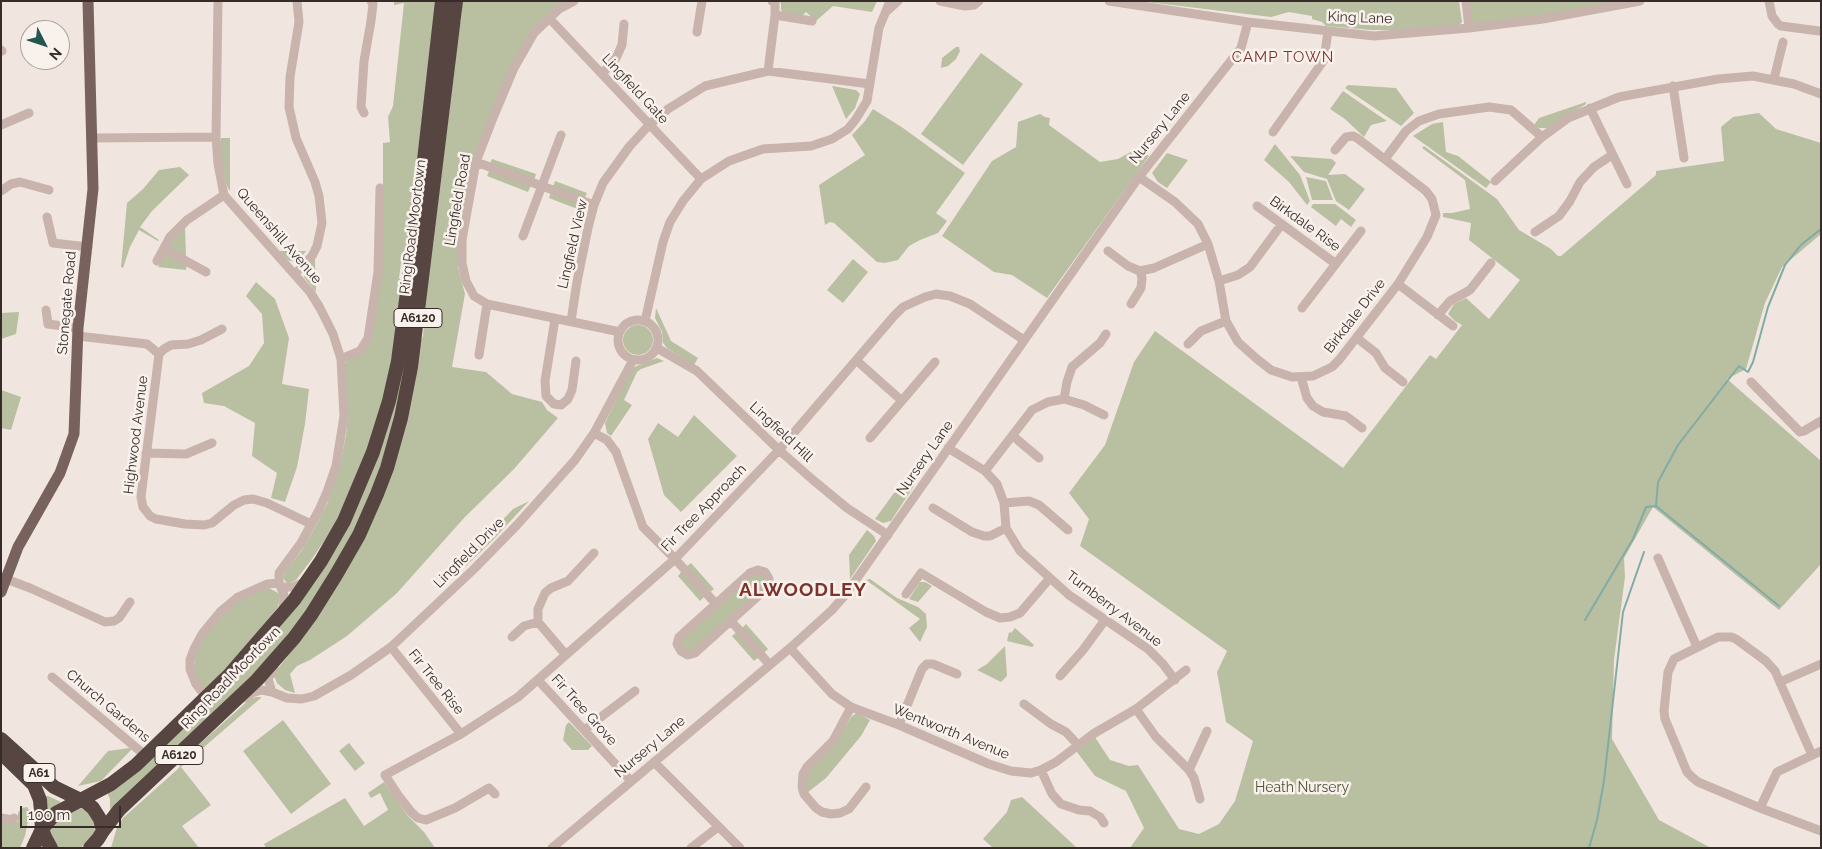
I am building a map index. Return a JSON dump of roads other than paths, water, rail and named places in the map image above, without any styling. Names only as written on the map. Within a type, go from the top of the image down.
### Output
[{"type":"highway","name":"Ring Road Moortown","points":[[42,828],[56,813],[111,784],[146,756],[249,654],[308,579],[339,529],[357,493],[373,452],[391,393],[398,361],[442,1]]},
{"type":"highway","name":"Ring Road Moortown","points":[[90,848],[119,810],[275,661],[311,616],[359,535],[386,468],[401,418],[417,325],[456,1]]},
{"type":"highway","name":"A61","points":[[1,740],[54,788],[80,800]]},
{"type":"highway","name":"A61","points":[[1,753],[34,785],[40,800],[42,828]]},
{"type":"highway","points":[[80,800],[87,803],[97,813],[102,832],[103,848]]},
{"type":"highway","points":[[33,848],[42,828]]},
{"type":"highway","points":[[42,828],[51,848]]},
{"type":"main road","name":"Stonegate Road","points":[[1,592],[18,547],[60,473],[74,434],[78,332],[93,188],[88,1]]},
{"type":"street","name":"Queenshill Avenue","points":[[218,1],[216,137],[218,164],[224,195],[295,274],[320,308],[341,358],[344,416],[336,466],[327,492],[301,543],[279,573],[285,603],[282,614]]},
{"type":"street","points":[[295,274],[312,256],[317,246],[322,223],[317,189],[296,138],[289,107],[290,78],[299,22],[297,1]]},
{"type":"street","points":[[364,112],[361,107],[371,1]]},
{"type":"street","name":"Lingfield Road","points":[[487,304],[474,296],[466,281],[462,263],[462,240],[476,162],[514,68],[534,33],[559,8],[574,1]]},
{"type":"street","points":[[698,32],[702,1]]},
{"type":"street","points":[[768,71],[775,15],[775,3],[772,1]]},
{"type":"street","points":[[887,11],[890,1]]},
{"type":"street","points":[[645,321],[663,242],[670,222],[682,201],[701,179],[729,161],[763,149],[811,146],[832,139],[848,129],[863,110],[870,84],[879,28],[884,14],[898,1]]},
{"type":"street","points":[[940,1],[965,6],[974,5],[979,1]]},
{"type":"street","name":"King Lane","points":[[1109,1],[1248,22],[1374,36],[1469,28],[1543,19],[1640,1]]},
{"type":"street","points":[[1466,1],[1469,28]]},
{"type":"street","points":[[1769,1],[1772,16],[1781,26],[1820,31]]},
{"type":"street","points":[[775,15],[812,21]]},
{"type":"street","name":"Lingfield Gate","points":[[549,18],[701,179]]},
{"type":"street","name":"Nursery Lane","points":[[552,848],[790,648],[837,605],[1139,176],[1241,48],[1248,22]]},
{"type":"street","points":[[602,74],[616,58],[622,45],[624,24]]},
{"type":"street","points":[[1273,132],[1324,60],[1328,31]]},
{"type":"street","points":[[1774,79],[1782,42]]},
{"type":"street","name":"Lingfield View","points":[[571,321],[577,282],[594,205],[603,183],[629,147],[649,125],[668,109],[705,86],[768,71],[870,84]]},
{"type":"street","points":[[1495,181],[1542,137],[1568,118],[1618,97],[1718,79],[1753,76],[1794,84],[1821,94]]},
{"type":"street","points":[[1673,86],[1684,158]]},
{"type":"street","points":[[1385,160],[1406,131],[1419,121],[1439,114],[1489,107],[1511,110],[1542,137]]},
{"type":"street","points":[[1590,108],[1628,184]]},
{"type":"street","points":[[1,125],[29,113]]},
{"type":"street","points":[[523,236],[561,135]]},
{"type":"street","name":"Birkdale Drive","points":[[1139,176],[1183,208],[1198,224],[1208,244],[1219,281],[1226,321],[1238,342],[1271,370],[1301,377],[1313,376],[1332,367],[1357,338],[1398,284],[1433,227],[1436,215],[1435,207],[1426,191],[1353,136],[1346,137],[1335,150]]},
{"type":"street","points":[[92,138],[216,137]]},
{"type":"street","points":[[1535,232],[1559,216],[1580,182],[1594,167],[1612,155]]},
{"type":"street","points":[[476,162],[594,205]]},
{"type":"street","points":[[1,191],[11,184],[20,182],[49,190]]},
{"type":"street","points":[[341,358],[360,351],[368,338],[378,272],[380,188]]},
{"type":"street","points":[[157,261],[170,237],[187,220],[224,195]]},
{"type":"street","name":"Birkdale Rise","points":[[1257,206],[1336,264]]},
{"type":"street","points":[[47,217],[54,243],[88,247]]},
{"type":"street","points":[[1219,281],[1250,267],[1281,225]]},
{"type":"street","points":[[1302,308],[1361,231]]},
{"type":"street","points":[[1108,251],[1128,266],[1140,271],[1154,268],[1208,244]]},
{"type":"street","points":[[164,249],[206,272]]},
{"type":"street","points":[[1438,315],[1450,301],[1470,290],[1492,263]]},
{"type":"street","points":[[1131,304],[1141,288],[1142,278],[1140,271]]},
{"type":"street","points":[[1398,284],[1453,326]]},
{"type":"street","name":"Fir Tree Approach","points":[[495,794],[489,788],[454,808],[426,820],[418,818],[412,813],[385,775],[461,734],[508,704],[538,680],[675,559],[778,450],[903,307],[936,294],[950,296],[970,304],[1024,340]]},
{"type":"street","points":[[479,354],[487,304],[620,332]]},
{"type":"street","points":[[46,310],[48,324],[78,332],[147,344],[159,354],[171,345],[188,344],[201,340],[222,329]]},
{"type":"street","points":[[554,319],[545,381],[546,396],[554,404],[561,405],[568,399],[572,390],[576,361]]},
{"type":"street","points":[[634,320],[645,321],[651,324],[657,331],[658,338],[654,354],[646,359],[633,360],[622,353],[618,339],[620,332],[628,323],[634,320]]},
{"type":"street","points":[[1188,344],[1201,330],[1226,321]]},
{"type":"street","points":[[1064,399],[1072,367],[1100,343],[1106,334]]},
{"type":"street","points":[[1357,338],[1376,353],[1385,368],[1403,382]]},
{"type":"street","name":"Lingfield Hill","points":[[657,348],[697,372],[778,450],[847,508],[888,535]]},
{"type":"street","name":"Highwood Avenue","points":[[159,354],[141,497],[143,507],[150,516],[156,520],[204,525],[212,523],[234,505],[244,500],[253,499],[267,503],[311,524]]},
{"type":"street","name":"Lingfield Drive","points":[[186,748],[252,693],[261,690],[287,698],[302,699],[314,696],[351,676],[391,647],[517,525],[575,460],[594,433],[633,360]]},
{"type":"street","points":[[856,360],[901,400]]},
{"type":"street","points":[[870,438],[935,362]]},
{"type":"street","points":[[1301,377],[1307,398],[1314,406],[1323,412],[1346,416],[1362,428]]},
{"type":"street","points":[[1751,382],[1800,432],[1821,421]]},
{"type":"street","points":[[985,471],[1032,410],[1048,402],[1064,399],[1104,414]]},
{"type":"street","points":[[594,433],[607,440],[616,452],[643,527],[716,604]]},
{"type":"street","points":[[1013,436],[1039,458]]},
{"type":"street","points":[[146,453],[186,454],[212,443]]},
{"type":"street","name":"Turnberry Avenue","points":[[948,448],[985,471],[997,484],[1004,503],[1006,528],[1020,551],[1069,595],[1148,649],[1175,680]]},
{"type":"street","points":[[1004,503],[1030,501],[1039,505],[1068,530]]},
{"type":"street","points":[[933,508],[972,532],[984,536],[990,536],[1006,528]]},
{"type":"street","points":[[566,655],[538,622],[538,609],[545,593],[568,581],[594,553]]},
{"type":"street","points":[[1658,558],[1696,647]]},
{"type":"street","points":[[754,571],[765,572],[769,579],[768,586],[731,621],[695,653],[688,655],[681,652],[677,644],[679,637],[754,571]]},
{"type":"street","points":[[906,594],[920,573],[986,612],[1000,618],[1010,617],[1020,613],[1050,578]]},
{"type":"street","points":[[6,579],[105,622],[114,621],[119,618],[130,602]]},
{"type":"street","points":[[206,697],[196,684],[190,669],[190,660],[202,634],[220,612],[238,597],[267,584],[293,588],[308,579]]},
{"type":"street","points":[[272,692],[268,682],[269,676],[311,616]]},
{"type":"street","points":[[1060,676],[1083,650],[1104,620]]},
{"type":"street","points":[[731,621],[770,665]]},
{"type":"street","points":[[512,638],[524,626],[538,622]]},
{"type":"street","points":[[1812,755],[1780,682],[1770,665],[1731,637],[1718,637],[1678,655],[1670,664],[1663,703],[1667,724],[1687,772],[1698,782],[1760,808],[1821,830]]},
{"type":"street","name":"Fir Tree Rise","points":[[391,647],[461,734]]},
{"type":"street","name":"Wentworth Avenue","points":[[790,648],[832,694],[852,707],[989,764],[1011,771],[1030,773],[1041,770],[1056,762],[1078,744],[1136,709],[1186,670]]},
{"type":"street","points":[[899,725],[922,669],[926,664],[933,664],[957,674]]},
{"type":"street","points":[[1780,682],[1821,664]]},
{"type":"street","name":"Church Gardens","points":[[52,677],[146,756]]},
{"type":"street","name":"Fir Tree Grove","points":[[538,680],[631,781]]},
{"type":"street","points":[[584,730],[635,691]]},
{"type":"street","points":[[1024,704],[1050,724],[1066,732],[1078,744]]},
{"type":"street","points":[[852,707],[833,741],[802,774],[802,787],[804,794],[816,808],[822,812],[832,814],[849,809],[866,788]]},
{"type":"street","points":[[1136,709],[1156,737],[1189,770],[1194,778],[1200,799]]},
{"type":"street","points":[[1189,770],[1207,731]]},
{"type":"street","points":[[1760,808],[1777,772],[1821,751]]},
{"type":"street","points":[[654,762],[740,848]]},
{"type":"street","points":[[1041,770],[1052,794],[1061,804],[1079,810],[1090,811],[1100,817],[1104,823]]},
{"type":"street","points":[[1,818],[13,820],[14,818]]},
{"type":"street","points":[[691,848],[718,827]]},
{"type":"waterway","points":[[1656,506],[1658,482],[1678,445],[1739,366],[1748,372],[1753,362],[1768,307],[1785,265],[1801,245],[1821,229]]},
{"type":"waterway","points":[[1585,620],[1633,539],[1646,507],[1656,506],[1779,606]]},
{"type":"waterway","points":[[1589,848],[1597,820],[1604,781],[1623,612],[1644,552]]},
{"type":"district","name":"CAMP TOWN","points":[[1283,57]]},
{"type":"district","name":"ALWOODLEY","points":[[803,590]]},
{"type":"park label","name":"Heath Nursery","points":[[1302,788]]}]
